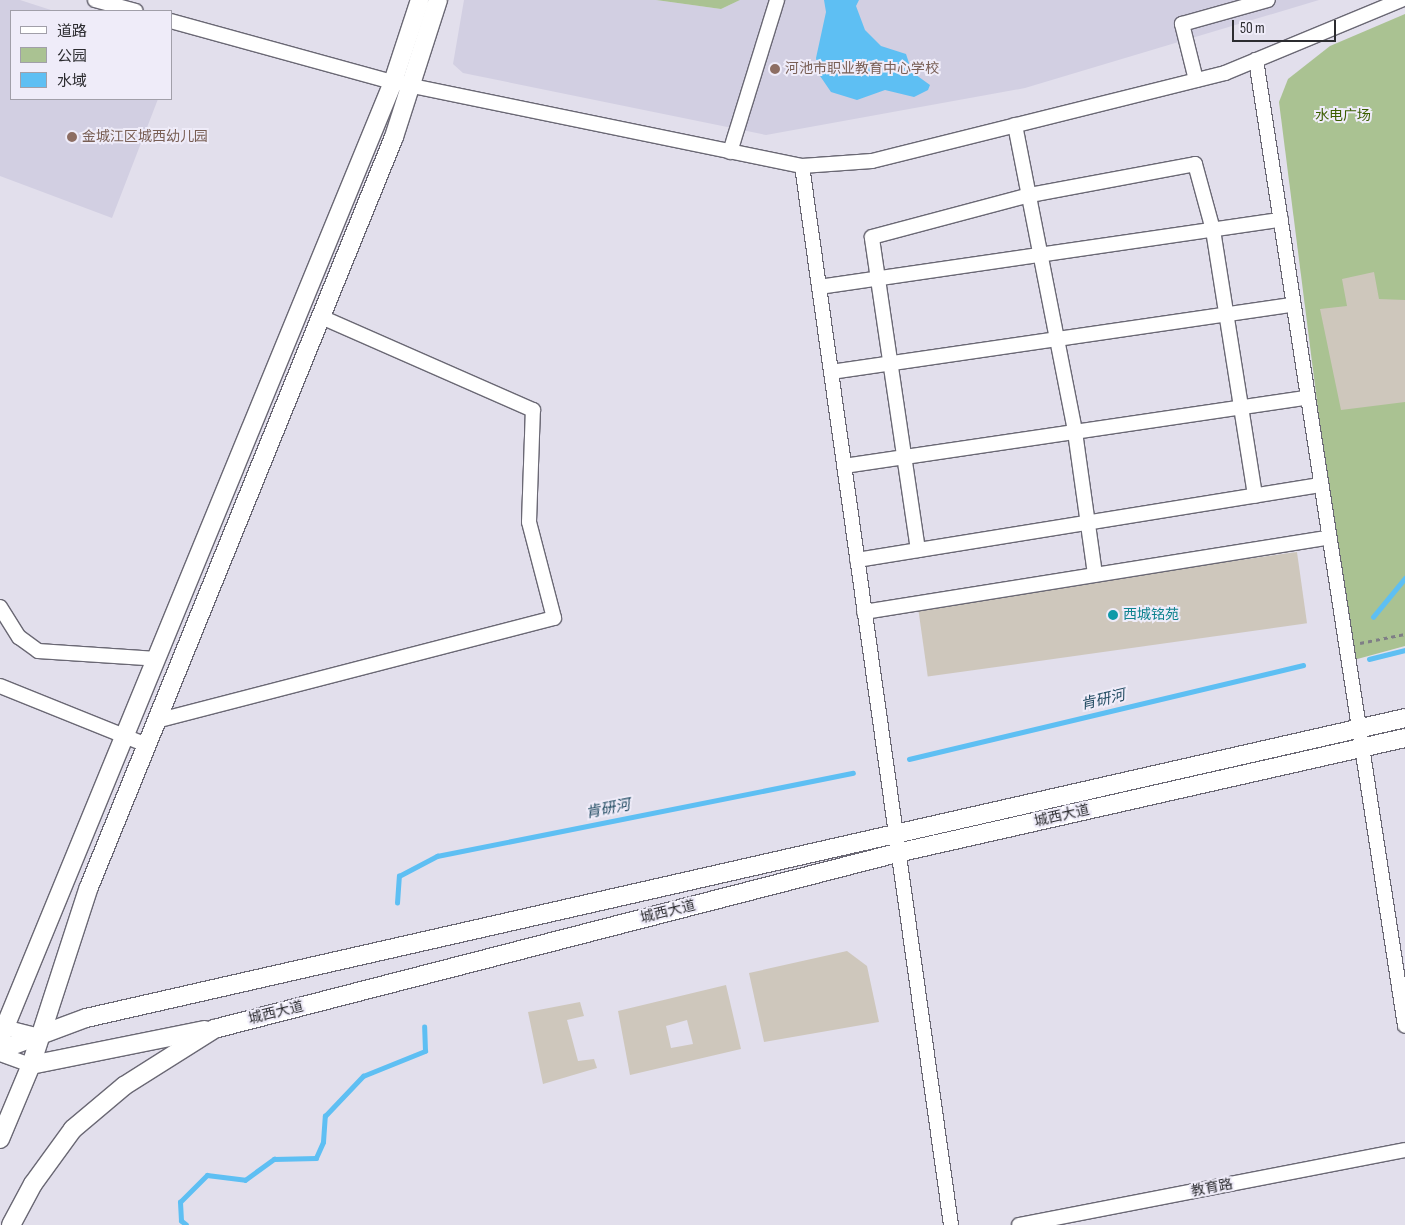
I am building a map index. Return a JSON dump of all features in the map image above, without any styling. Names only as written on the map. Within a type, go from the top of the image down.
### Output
[{"type":"main road","points":[[2,1031],[126,736],[393,82],[420,0]]},
{"type":"main road","points":[[0,1138],[41,1037],[89,887],[413,86],[438,0]]},
{"type":"main road","name":"城西大道","points":[[0,1052],[86,1018],[1357,727],[1405,718]]},
{"type":"main road","name":"城西大道","points":[[11,1225],[33,1184],[73,1129],[124,1086],[214,1029],[897,853],[1405,738]]},
{"type":"main road","points":[[31,1065],[214,1029]]},
{"type":"street","points":[[95,0],[132,10]]},
{"type":"street","points":[[730,152],[776,0]]},
{"type":"street","points":[[1196,80],[1182,24],[1268,0]]},
{"type":"street","points":[[172,21],[393,82],[802,166],[872,160],[1196,80],[1256,60],[1401,0]]},
{"type":"street","points":[[1256,60],[1357,727],[1405,1026]]},
{"type":"street","points":[[1015,125],[1043,255],[1056,339],[1075,432],[1095,575]]},
{"type":"street","points":[[918,550],[894,363],[872,237],[1030,195],[1195,164],[1213,230],[1255,496]]},
{"type":"street","points":[[802,166],[897,853],[952,1225]]},
{"type":"street","points":[[819,287],[1281,220]]},
{"type":"street","points":[[831,372],[1293,305]]},
{"type":"street","points":[[156,721],[554,618],[529,522],[533,410],[321,317]]},
{"type":"street","points":[[844,466],[1307,398]]},
{"type":"street","points":[[857,560],[1320,485]]},
{"type":"street","points":[[864,612],[1328,538]]},
{"type":"street","points":[[0,607],[19,637],[38,652],[157,659]]},
{"type":"street","points":[[0,686],[147,745]]},
{"type":"street","points":[[2,1031],[41,1037]]},
{"type":"street","points":[[0,1052],[31,1065]]},
{"type":"street","name":"教育路","points":[[1019,1225],[1405,1150]]},
{"type":"path","points":[[1345,646],[1405,634]]},
{"type":"shaded area","name":"金城江区城西幼儿园","points":[[0,0],[20,0],[51,10],[10,10],[10,100],[158,100],[112,218],[0,176]]},
{"type":"shaded area","name":"河池市职业教育中心学校","points":[[464,0],[656,0],[721,9],[740,0],[1319,0],[1025,88],[766,135],[463,73],[453,64]]},
{"type":"green space","points":[[656,0],[740,0],[721,9]]},
{"type":"green space","name":"水电广场","points":[[1405,14],[1405,646],[1350,661],[1279,102],[1288,79],[1330,46]]},
{"type":"water","points":[[824,0],[859,0],[856,6],[865,30],[881,46],[906,54],[912,72],[930,85],[928,90],[914,97],[885,90],[857,100],[831,92],[818,73],[816,58],[826,12]]},
{"type":"building","points":[[1374,272],[1379,299],[1405,300],[1405,402],[1341,410],[1320,309],[1347,306],[1342,279]]},
{"type":"building","name":"西城铭苑","points":[[1297,552],[1307,623],[928,677],[918,605]]},
{"type":"building","points":[[847,951],[867,966],[879,1022],[764,1042],[749,973]]},
{"type":"building","points":[[726,985],[741,1049],[630,1075],[618,1011]],"holes":[[[687,1020],[693,1044],[671,1048],[666,1026]]]},
{"type":"building","points":[[580,1002],[584,1016],[567,1020],[578,1061],[594,1059],[597,1068],[543,1084],[528,1012]]},
{"type":"waterway","points":[[1373,617],[1405,578]]},
{"type":"waterway","name":"肯研河","points":[[1369,659],[1405,650]]},
{"type":"waterway","name":"肯研河","points":[[909,759],[1303,665]]},
{"type":"waterway","name":"肯研河","points":[[397,903],[399,876],[437,856],[853,773]]},
{"type":"waterway","name":"肯研河","points":[[186,1225],[181,1221],[180,1202],[207,1175],[245,1180],[274,1159],[316,1158],[323,1142],[325,1116],[363,1076],[425,1051],[424,1027]]},
{"type":"place","name":"河池市职业教育中心学校","points":[[775,69]]},
{"type":"place","name":"金城江区城西幼儿园","points":[[72,137]]},
{"type":"place","name":"西城铭苑","points":[[1113,615]]}]
